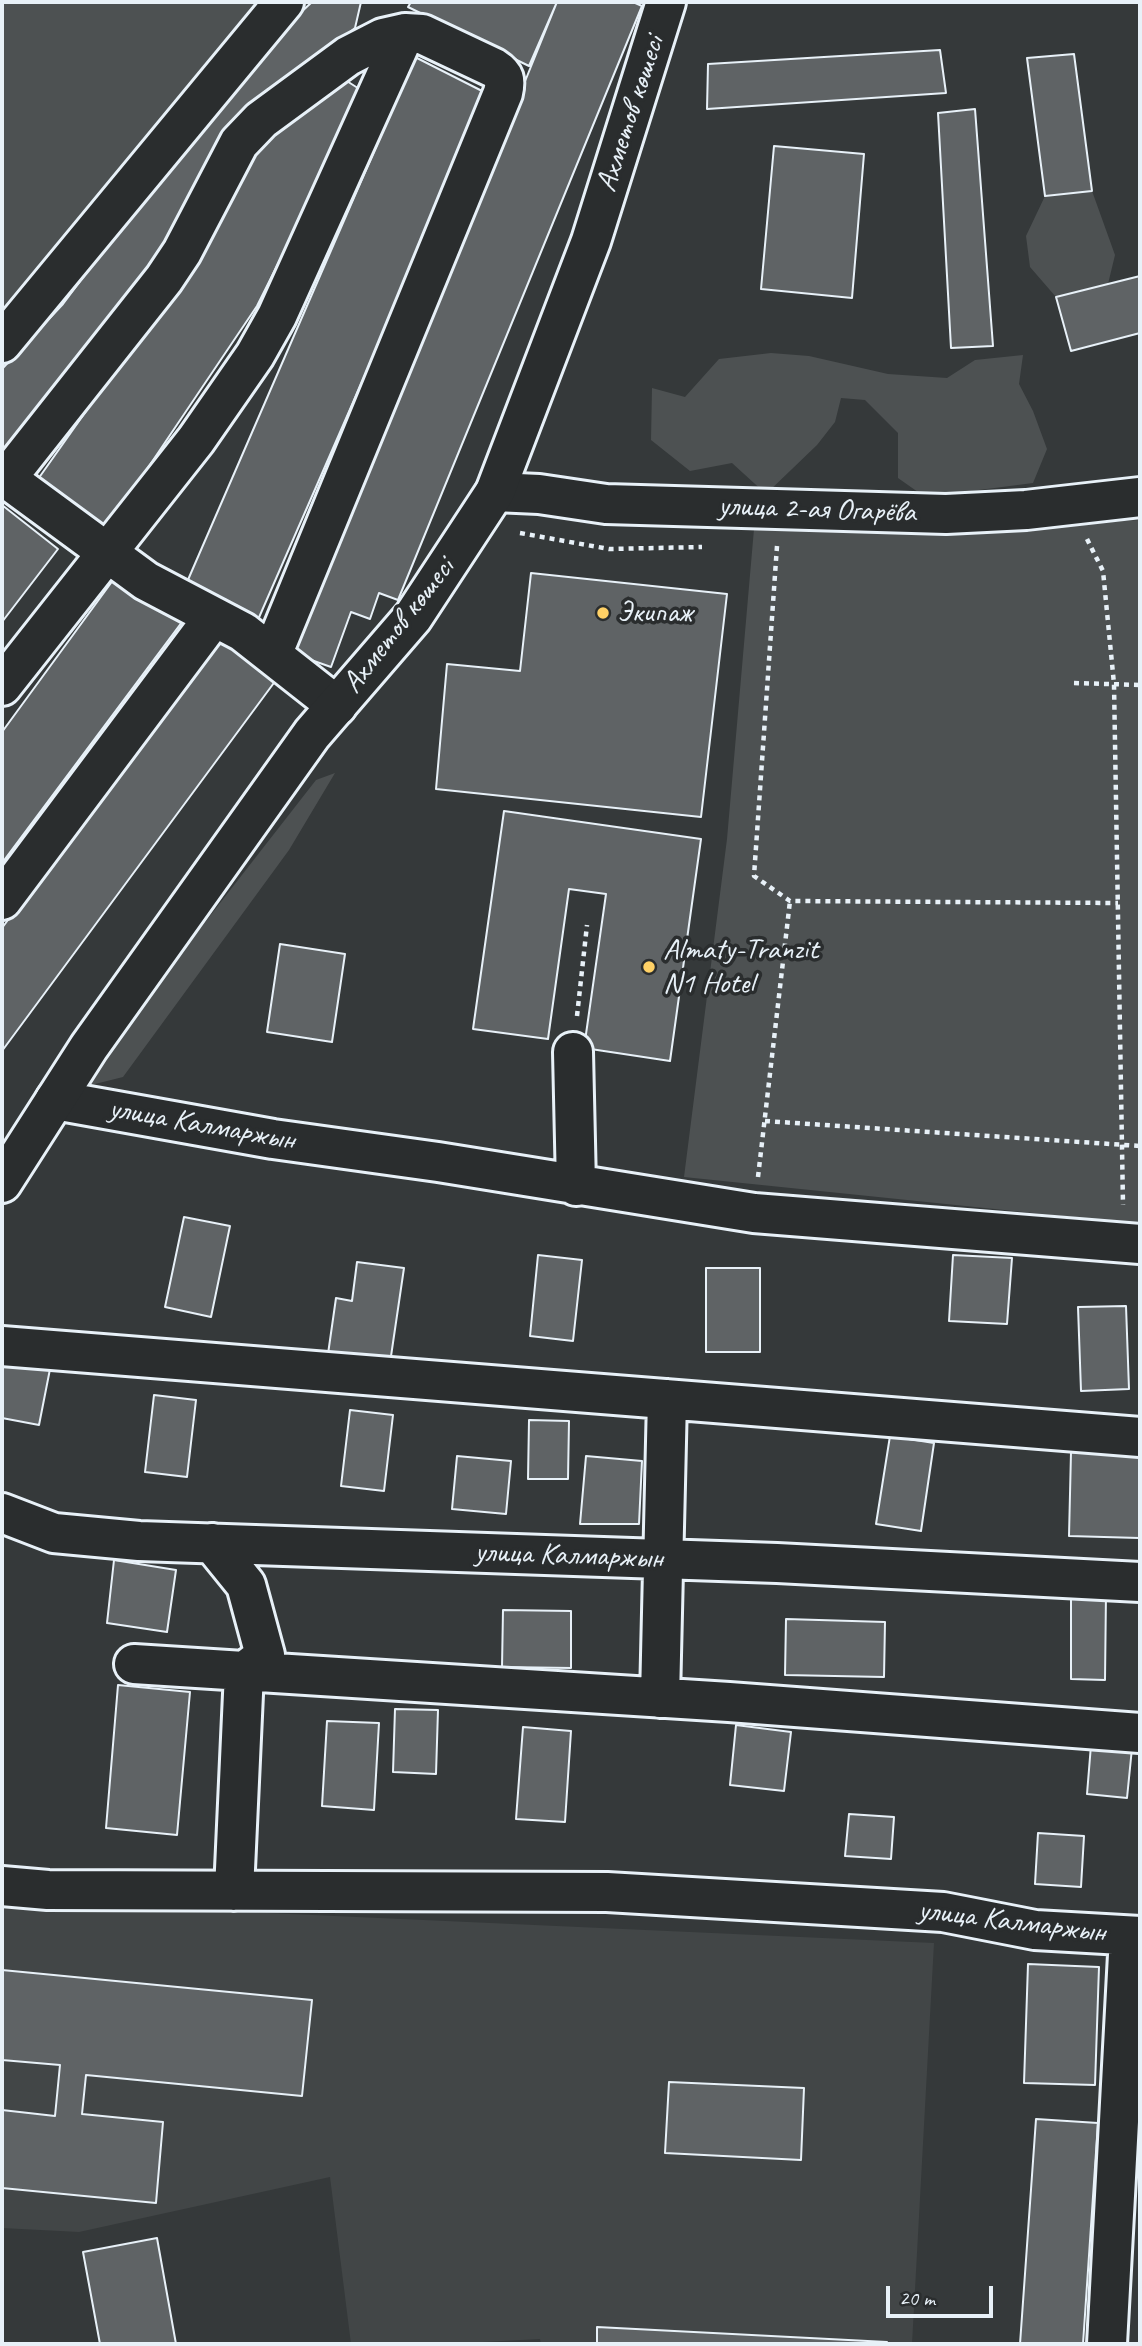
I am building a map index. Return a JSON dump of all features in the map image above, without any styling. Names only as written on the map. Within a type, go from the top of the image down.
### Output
[{"type":"street","points":[[2,343],[284,2]]},
{"type":"street","name":"Ахметов көшесі","points":[[2,1182],[89,1047],[304,745],[413,617],[495,492],[591,241],[666,2]]},
{"type":"street","points":[[2,686],[196,440],[255,355],[277,316],[405,33]]},
{"type":"street","points":[[272,655],[506,82],[503,74],[494,68],[422,34],[405,33],[383,38],[348,56],[261,120],[240,143],[182,252],[164,279],[4,478],[146,581],[243,632],[272,655],[337,706]]},
{"type":"street","name":"улица 2-ая Огарёва","points":[[495,492],[539,494],[606,504],[946,514],[1026,510],[1140,497]]},
{"type":"street","points":[[2,900],[214,617]]},
{"type":"street","points":[[573,1052],[576,1186]]},
{"type":"street","name":"улица Калмаржын","points":[[55,1100],[273,1139],[438,1162],[754,1213],[1132,1243]]},
{"type":"street","points":[[2,1346],[1140,1437]]},
{"type":"street","points":[[660,1698],[667,1399]]},
{"type":"street","name":"улица Калмаржын","points":[[2,1513],[54,1533],[139,1541],[777,1563],[1140,1582]]},
{"type":"street","points":[[212,1543],[246,1585],[265,1656],[244,1672]]},
{"type":"street","points":[[134,1664],[1140,1732]]},
{"type":"street","points":[[234,1891],[244,1672]]},
{"type":"street","name":"улица Калмаржын","points":[[2,1886],[48,1890],[607,1892],[943,1912],[1035,1930],[1135,1936]]},
{"type":"street","points":[[1107,2344],[1135,1936]]},
{"type":"path","points":[[1087,538],[1103,570],[1114,684],[1122,1145],[1132,1243]]},
{"type":"path","points":[[778,545],[754,876],[790,901],[1118,903]]},
{"type":"path","points":[[1074,683],[1140,685]]},
{"type":"path","points":[[754,1213],[790,901]]},
{"type":"path","points":[[573,1052],[587,925]]},
{"type":"path","points":[[765,1121],[1140,1146]]},
{"type":"shaded area","points":[[2,2],[312,2],[237,72],[2,359]]},
{"type":"shaded area","points":[[1092,191],[1115,255],[1108,284],[1056,297],[1030,267],[1026,236],[1045,196]]},
{"type":"shaded area","points":[[771,353],[809,356],[888,374],[947,378],[975,360],[1023,355],[1019,384],[1033,411],[1047,449],[1033,483],[925,497],[898,478],[898,433],[865,400],[841,398],[835,422],[817,445],[766,494],[732,463],[690,471],[651,440],[652,388],[685,397],[719,359]]},
{"type":"shaded area","points":[[1140,520],[1140,1224],[684,1177],[727,839],[754,529],[981,529]]},
{"type":"shaded area","points":[[335,773],[289,850],[123,1077],[75,1089],[316,780]]},
{"type":"shaded area","points":[[2,1901],[934,1943],[912,2344],[541,2344],[540,2339],[446,2344],[351,2344],[330,2177],[79,2232],[2,2228]]},
{"type":"building","points":[[312,2],[361,2],[355,28],[248,114],[185,221],[2,456],[2,369],[63,304],[237,72]]},
{"type":"building","points":[[411,2],[557,2],[529,66],[408,7]]},
{"type":"building","points":[[557,2],[633,2],[642,6],[398,600],[379,593],[370,619],[351,612],[331,667],[294,654]]},
{"type":"building","points":[[940,50],[946,93],[707,109],[708,64]]},
{"type":"building","points":[[1074,54],[1092,191],[1045,196],[1027,58]]},
{"type":"building","points":[[415,57],[488,94],[257,622],[184,589]]},
{"type":"building","points":[[339,76],[364,92],[257,306],[102,536],[31,489],[197,254],[254,141]]},
{"type":"building","points":[[975,109],[993,346],[951,348],[938,113]]},
{"type":"building","points":[[774,146],[864,154],[852,298],[761,289]]},
{"type":"building","points":[[1140,276],[1140,333],[1071,351],[1056,297]]},
{"type":"building","points":[[2,505],[58,549],[2,622]]},
{"type":"building","points":[[119,572],[182,622],[2,863],[2,732]]},
{"type":"building","points":[[531,573],[727,594],[701,817],[436,789],[447,664],[520,671]]},
{"type":"building","points":[[219,635],[279,676],[2,1051],[2,928]]},
{"type":"building","points":[[504,811],[701,839],[670,1061],[584,1048],[606,894],[569,889],[548,1039],[473,1029]]},
{"type":"building","points":[[280,944],[345,954],[332,1042],[267,1032]]},
{"type":"building","points":[[184,1217],[230,1226],[211,1317],[165,1307]]},
{"type":"building","points":[[538,1255],[582,1260],[573,1341],[530,1336]]},
{"type":"building","points":[[953,1255],[1012,1258],[1007,1324],[949,1321]]},
{"type":"building","points":[[357,1262],[404,1268],[390,1363],[328,1354],[336,1298],[352,1301]]},
{"type":"building","points":[[706,1268],[760,1268],[760,1352],[706,1352]]},
{"type":"building","points":[[1126,1306],[1129,1389],[1081,1391],[1078,1307]]},
{"type":"building","points":[[2,1354],[51,1364],[39,1425],[2,1418]]},
{"type":"building","points":[[154,1395],[196,1400],[187,1477],[145,1472]]},
{"type":"building","points":[[350,1410],[393,1415],[384,1491],[341,1486]]},
{"type":"building","points":[[529,1420],[569,1421],[568,1479],[528,1479]]},
{"type":"building","points":[[890,1436],[934,1443],[921,1531],[876,1524]]},
{"type":"building","points":[[1071,1452],[1140,1454],[1139,1538],[1069,1536]]},
{"type":"building","points":[[457,1456],[511,1461],[506,1514],[452,1509]]},
{"type":"building","points":[[586,1456],[642,1461],[639,1524],[580,1524]]},
{"type":"building","points":[[114,1560],[176,1570],[167,1632],[107,1623]]},
{"type":"building","points":[[1106,1593],[1105,1680],[1071,1679],[1071,1594]]},
{"type":"building","points":[[503,1610],[571,1611],[571,1668],[502,1667]]},
{"type":"building","points":[[786,1619],[885,1622],[884,1677],[785,1675]]},
{"type":"building","points":[[118,1685],[190,1692],[177,1835],[106,1828]]},
{"type":"building","points":[[395,1709],[438,1710],[436,1774],[393,1772]]},
{"type":"building","points":[[327,1721],[379,1723],[374,1810],[322,1806]]},
{"type":"building","points":[[736,1725],[791,1732],[784,1791],[730,1785]]},
{"type":"building","points":[[523,1727],[571,1731],[565,1822],[516,1819]]},
{"type":"building","points":[[1091,1745],[1132,1748],[1127,1798],[1087,1794]]},
{"type":"building","points":[[849,1814],[894,1817],[891,1859],[845,1856]]},
{"type":"building","points":[[1038,1833],[1084,1836],[1081,1887],[1035,1884]]},
{"type":"building","points":[[1028,1964],[1099,1967],[1095,2085],[1024,2083]]},
{"type":"building","points":[[2,1970],[312,2000],[302,2096],[86,2075],[82,2114],[163,2122],[156,2203],[2,2188],[2,2110],[55,2116],[60,2065],[2,2060]]},
{"type":"building","points":[[669,2082],[804,2088],[801,2160],[665,2153]]},
{"type":"building","points":[[1036,2119],[1098,2123],[1083,2344],[1020,2344]]},
{"type":"building","points":[[157,2238],[176,2344],[100,2344],[83,2252]]},
{"type":"building","points":[[597,2327],[887,2342],[887,2344],[597,2344]]},
{"type":"place","name":"Экипаж","points":[[603,613]]},
{"type":"place","name":"Almaty-Tranzit N1 Hotel","points":[[649,967]]}]
